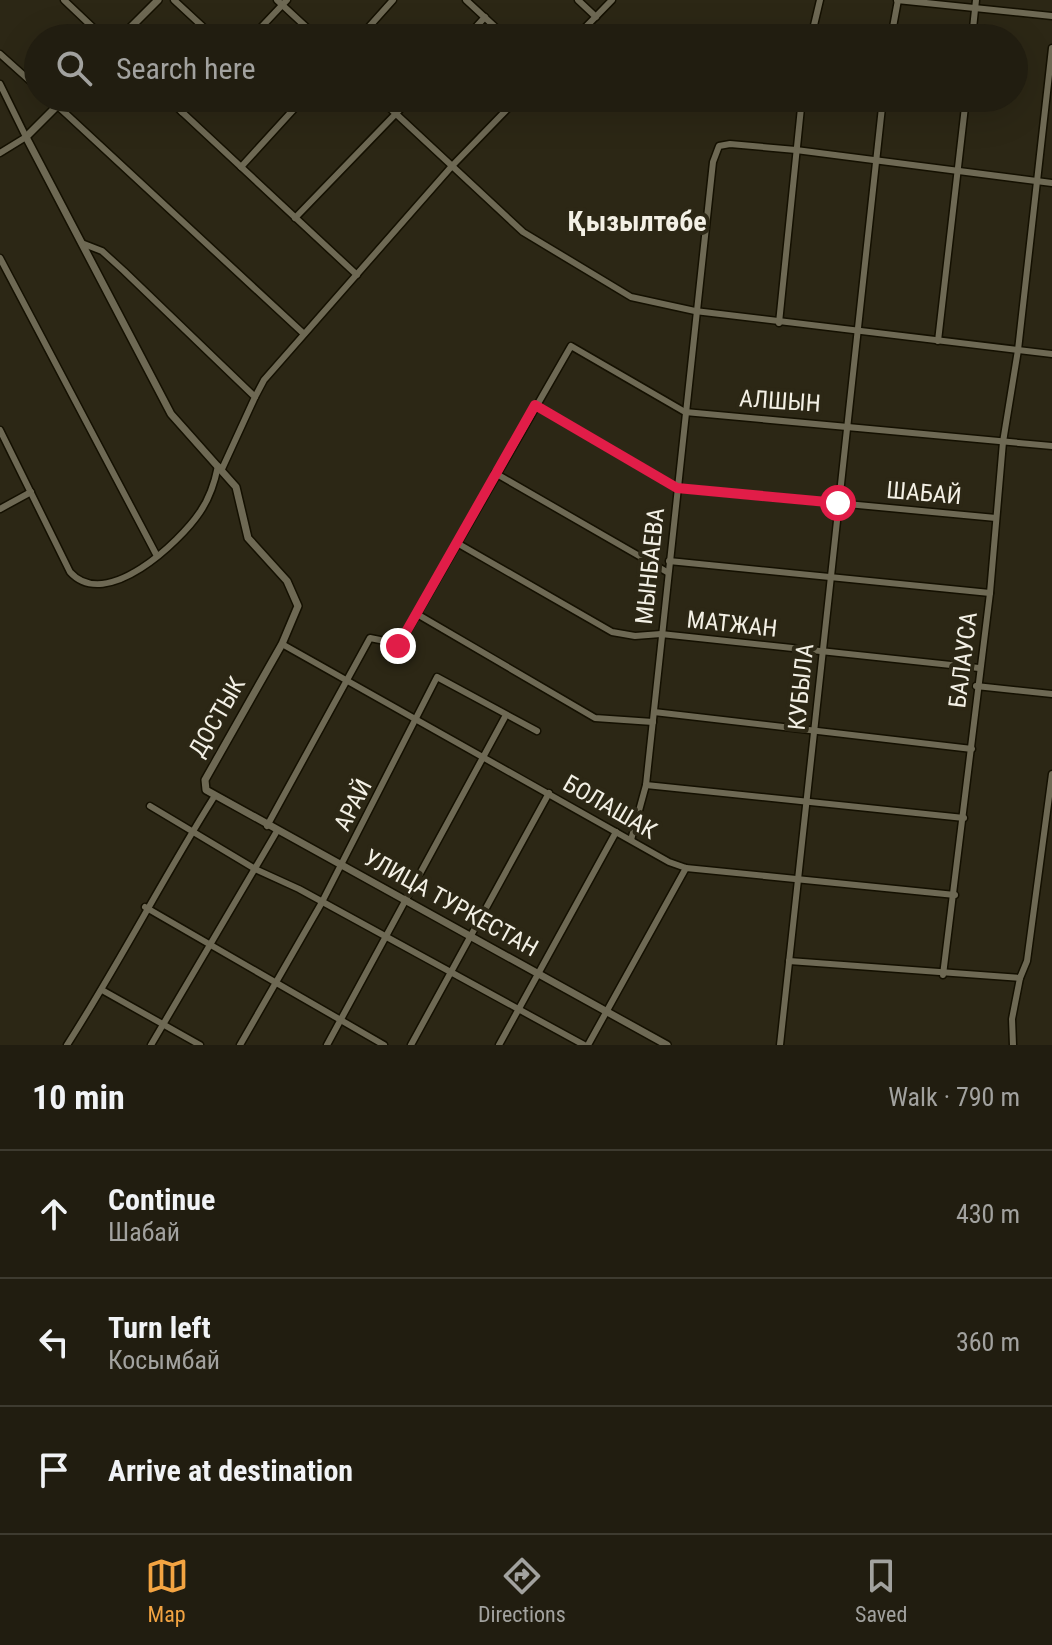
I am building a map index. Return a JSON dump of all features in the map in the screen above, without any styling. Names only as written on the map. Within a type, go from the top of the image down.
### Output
[{"type":"street","points":[[64,0],[89,24]]},
{"type":"street","points":[[134,24],[158,0]]},
{"type":"street","points":[[174,0],[200,24]]},
{"type":"street","points":[[372,24],[393,0]]},
{"type":"street","points":[[466,0],[492,24]]},
{"type":"street","points":[[578,0],[596,17]]},
{"type":"street","points":[[589,24],[612,0]]},
{"type":"street","points":[[812,24],[820,0]]},
{"type":"street","points":[[893,24],[898,0],[976,3],[1052,16]]},
{"type":"street","points":[[263,24],[282,2],[304,24]]},
{"type":"street","points":[[974,24],[976,3]]},
{"type":"street","points":[[479,24],[485,17]]},
{"type":"street","name":"БАЛАУСА","points":[[943,975],[972,749],[976,686],[990,593],[1003,442],[1018,350],[1052,48]]},
{"type":"street","points":[[0,54],[24,75]]},
{"type":"street","points":[[0,84],[171,414],[239,492],[248,538],[271,561],[297,602],[296,617],[282,644]]},
{"type":"street","points":[[0,153],[26,137],[51,112]]},
{"type":"street","points":[[64,112],[304,334]]},
{"type":"street","points":[[182,112],[357,275]]},
{"type":"street","points":[[241,167],[291,112]]},
{"type":"street","points":[[393,112],[539,243],[631,297],[695,311],[779,323],[1052,354]]},
{"type":"street","points":[[295,218],[399,112]]},
{"type":"street","points":[[0,430],[75,578],[92,583],[129,577],[157,556],[198,515],[264,380],[452,166],[504,112]]},
{"type":"street","points":[[779,323],[800,112]]},
{"type":"street","name":"КУБЫЛА","points":[[780,1045],[881,112]]},
{"type":"street","points":[[938,341],[964,112]]},
{"type":"street","name":"МЫНБАЕВА","points":[[631,840],[646,785],[695,311],[716,151],[719,146],[730,144],[796,150]]},
{"type":"street","points":[[796,150],[1052,183]]},
{"type":"street","points":[[84,244],[102,251],[255,397]]},
{"type":"street","points":[[0,258],[157,556]]},
{"type":"street","name":"АЛШЫН","points":[[535,405],[571,346],[685,412],[846,424],[1052,446]]},
{"type":"street","points":[[267,826],[372,636],[398,646],[535,405]]},
{"type":"street","name":"ШАБАЙ","points":[[535,405],[677,488],[996,518]]},
{"type":"street","points":[[495,473],[667,572]]},
{"type":"street","points":[[0,509],[31,492]]},
{"type":"street","name":"МАТЖАН","points":[[457,543],[612,632],[635,636],[661,634],[979,668]]},
{"type":"street","points":[[669,561],[990,593]]},
{"type":"street","points":[[417,614],[595,718],[653,722]]},
{"type":"street","name":"ДОСТЫК","points":[[214,797],[206,790],[205,780],[282,644]]},
{"type":"street","name":"БОЛАШАК","points":[[282,644],[616,832],[686,868],[955,895]]},
{"type":"street","name":"АРАЙ","points":[[240,1045],[342,866],[437,677],[537,731]]},
{"type":"street","points":[[976,686],[1052,694]]},
{"type":"street","points":[[654,712],[972,749]]},
{"type":"street","points":[[327,1045],[506,715]]},
{"type":"street","points":[[1013,1045],[1012,1019],[1020,978],[1027,961],[1052,774]]},
{"type":"street","points":[[646,785],[964,818]]},
{"type":"street","points":[[411,1045],[549,793]]},
{"type":"street","points":[[67,1045],[102,990],[145,907],[214,797]]},
{"type":"street","name":"УЛИЦА ТУРКЕСТАН","points":[[214,797],[667,1045]]},
{"type":"street","points":[[150,806],[255,869],[299,889],[385,939],[586,1045],[686,868]]},
{"type":"street","points":[[151,1045],[277,831]]},
{"type":"street","points":[[499,1045],[616,832]]},
{"type":"street","points":[[145,907],[384,1045]]},
{"type":"street","points":[[789,961],[943,975],[1020,978]]},
{"type":"street","points":[[102,990],[200,1045]]},
{"type":"district","name":"Қызылтөбе","points":[[637,221]]},
{"type":"route","points":[[398,646],[535,405],[677,488],[838,503]]}]
